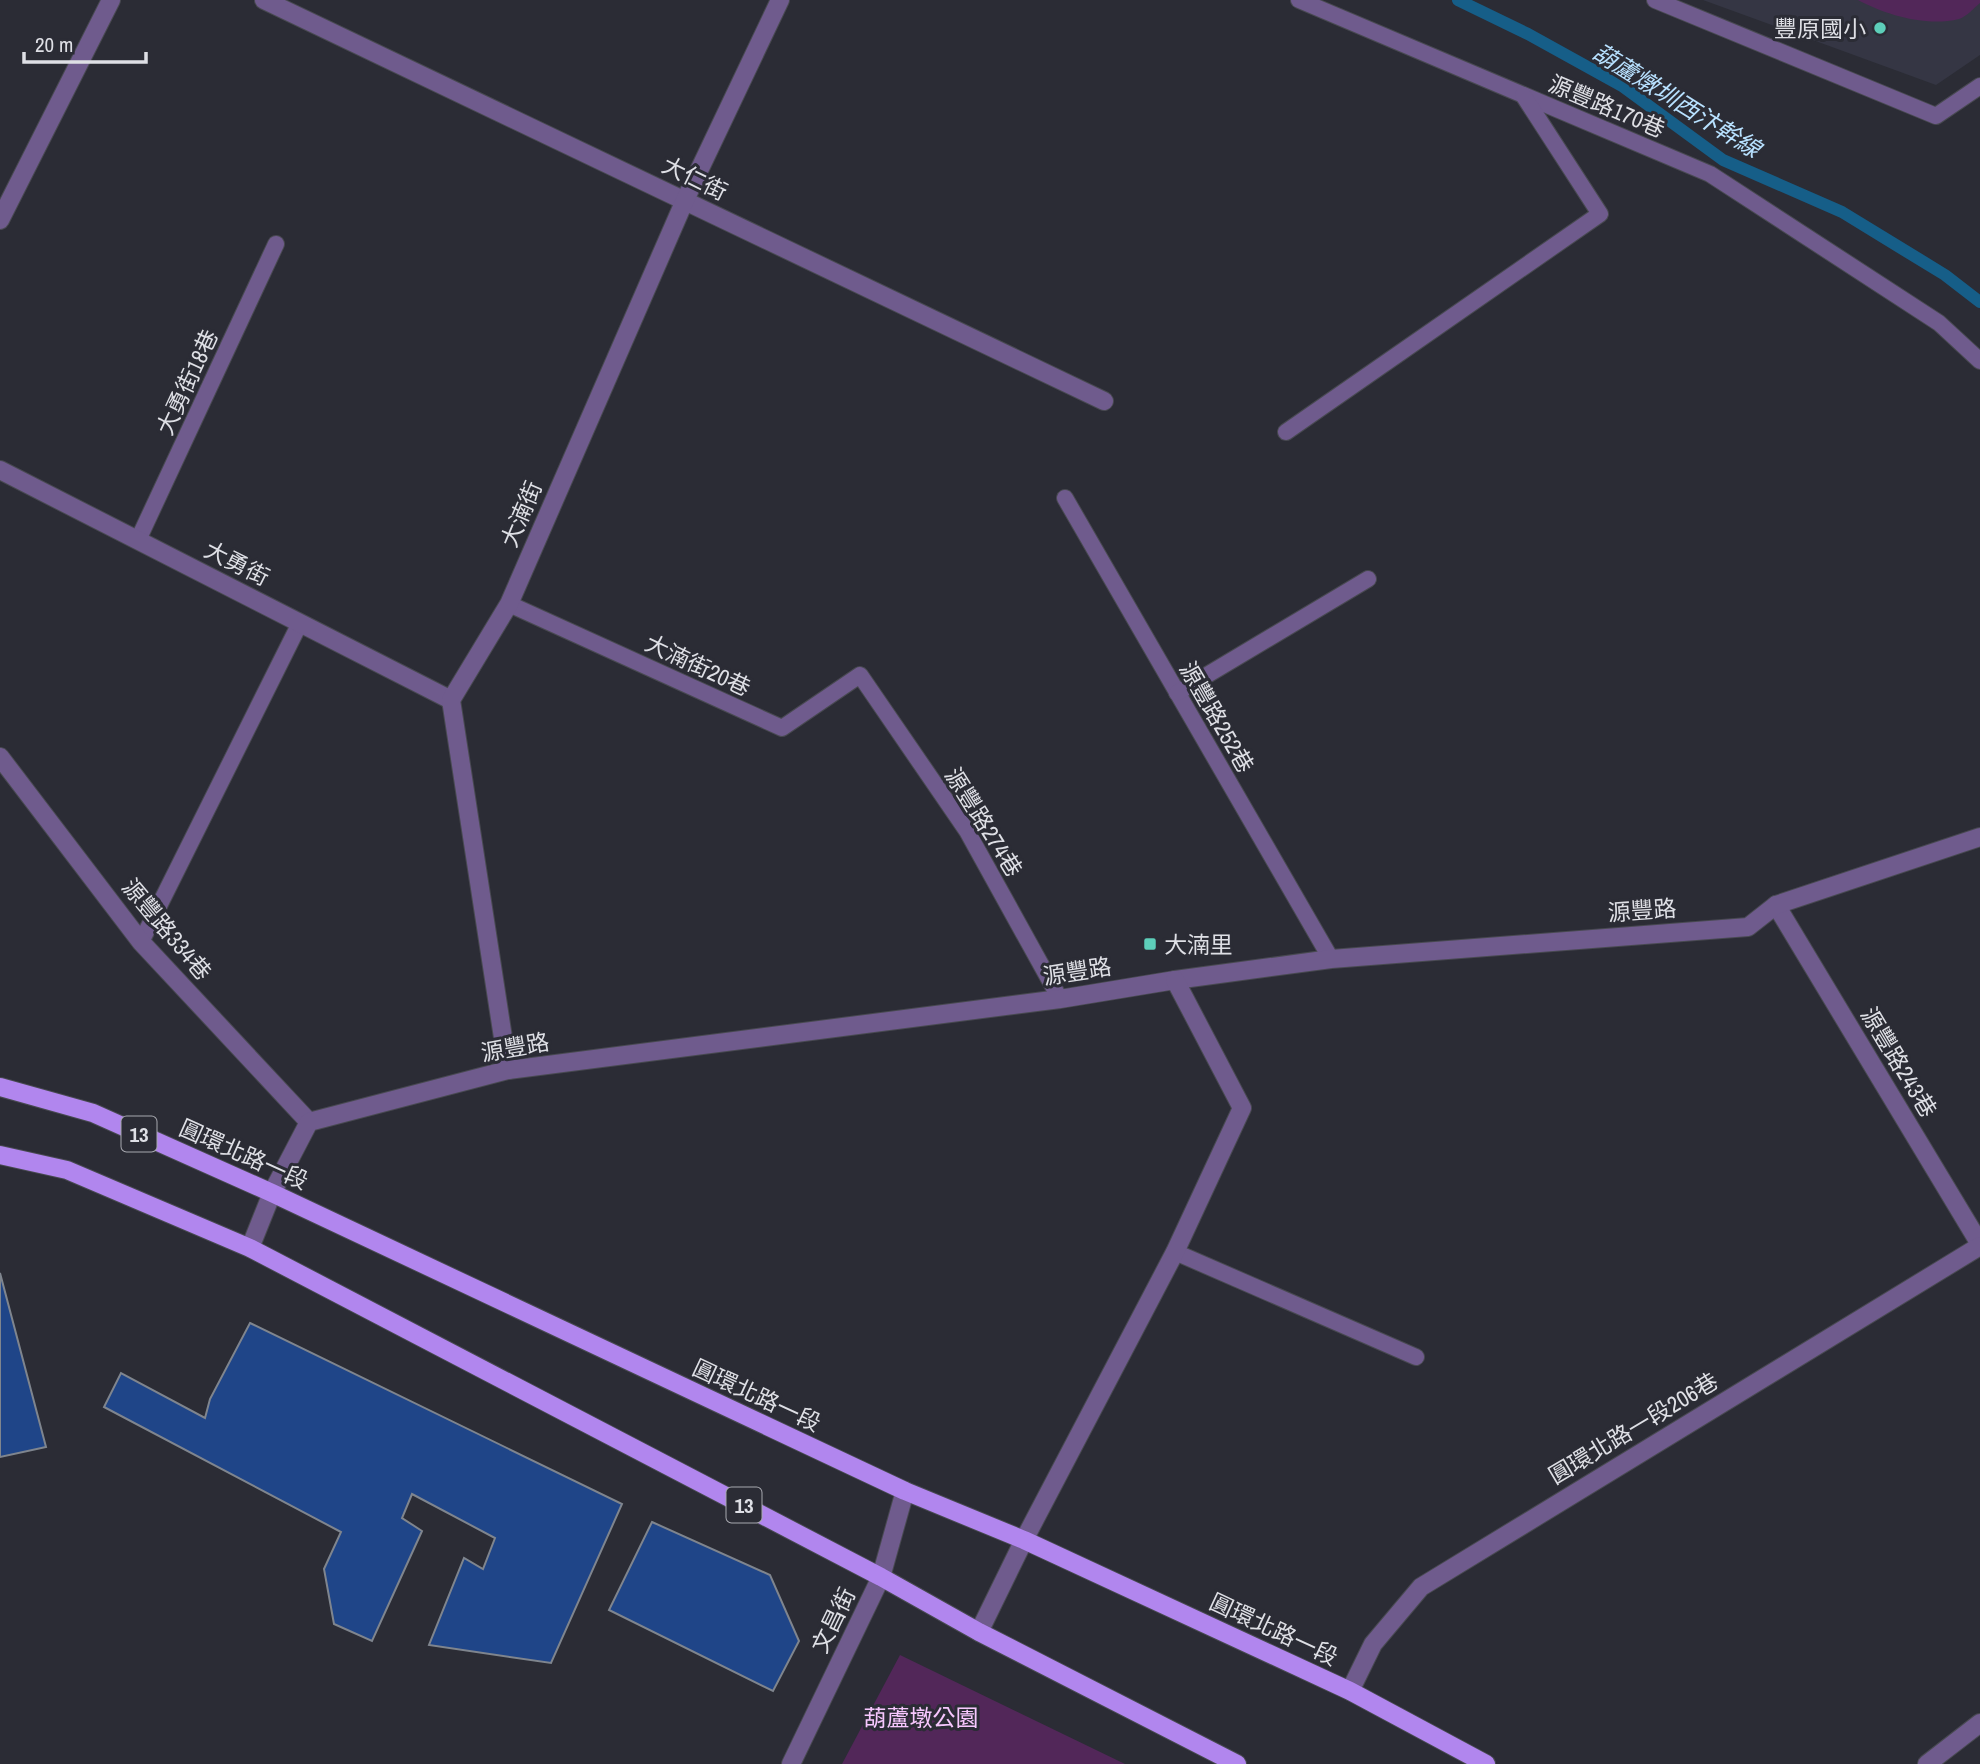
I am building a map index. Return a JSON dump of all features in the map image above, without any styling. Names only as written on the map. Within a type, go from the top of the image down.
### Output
[{"type":"main road","name":"圓環北路一段","points":[[0,1087],[93,1113],[272,1193],[905,1491],[1024,1540],[1350,1691],[1486,1764]]},
{"type":"main road","name":"13","points":[[0,1155],[66,1170],[250,1248],[881,1577],[979,1632],[1237,1764]]},
{"type":"street","points":[[0,220],[111,0]]},
{"type":"street","name":"大仁街","points":[[264,0],[1104,401]]},
{"type":"street","name":"大湳街","points":[[451,701],[509,604],[685,200],[780,0]]},
{"type":"street","name":"大勇街","points":[[0,470],[451,701]]},
{"type":"street","points":[[451,701],[508,1070]]},
{"type":"street","name":"源豐路334巷","points":[[0,757],[141,942],[309,1122]]},
{"type":"street","name":"源豐路","points":[[309,1122],[508,1070],[1060,999],[1331,959],[1748,927],[1776,905],[1980,837]]},
{"type":"street","name":"源豐路243巷","points":[[1776,905],[1980,1245]]},
{"type":"street","points":[[979,1632],[1024,1540],[1175,1252],[1242,1108],[1175,980]]},
{"type":"street","points":[[250,1248],[272,1193],[309,1122]]},
{"type":"street","name":"圓環北路一段206巷","points":[[1350,1691],[1373,1644],[1421,1587],[1980,1245]]},
{"type":"street","name":"文昌街","points":[[791,1764],[881,1577],[905,1491]]},
{"type":"street","points":[[1927,1764],[1980,1723]]},
{"type":"lane","name":"源豐路170巷","points":[[1299,0],[1710,174],[1939,323],[1980,361]]},
{"type":"lane","points":[[1655,0],[1936,116],[1980,86]]},
{"type":"lane","points":[[1286,432],[1600,214],[1523,95]]},
{"type":"lane","name":"大勇街18巷","points":[[138,540],[276,244]]},
{"type":"lane","name":"源豐路252巷","points":[[1065,498],[1331,959]]},
{"type":"lane","points":[[1177,693],[1368,579]]},
{"type":"lane","name":"大湳街20巷","points":[[509,604],[782,728],[860,675]]},
{"type":"lane","points":[[141,942],[300,623]]},
{"type":"lane","name":"源豐路274巷","points":[[860,675],[967,831],[1060,999]]},
{"type":"lane","points":[[1175,1252],[1416,1357]]},
{"type":"shaded area","name":"豐原國小","points":[[1703,0],[1980,0],[1980,55],[1936,85]]},
{"type":"green space","points":[[1858,0],[1980,0],[1980,3],[1959,19],[1933,22],[1894,15]]},
{"type":"green space","name":"葫蘆墩公園","points":[[900,1655],[1125,1764],[842,1764]]},
{"type":"building","points":[[0,1273],[46,1447],[0,1457]]},
{"type":"building","points":[[250,1323],[622,1504],[551,1663],[429,1645],[464,1558],[483,1569],[495,1538],[412,1494],[402,1518],[422,1531],[372,1641],[334,1624],[324,1569],[341,1532],[104,1407],[121,1373],[205,1418],[210,1399]]},
{"type":"building","points":[[652,1522],[770,1575],[799,1641],[773,1691],[609,1610]]},
{"type":"waterway","name":"葫蘆燉圳西汴幹線","points":[[1458,0],[1528,34],[1622,86],[1723,160],[1842,212],[1945,275],[1980,302]]},
{"type":"place","name":"豐原國小","points":[[1880,28]]},
{"type":"place","name":"大湳里","points":[[1150,944]]}]
